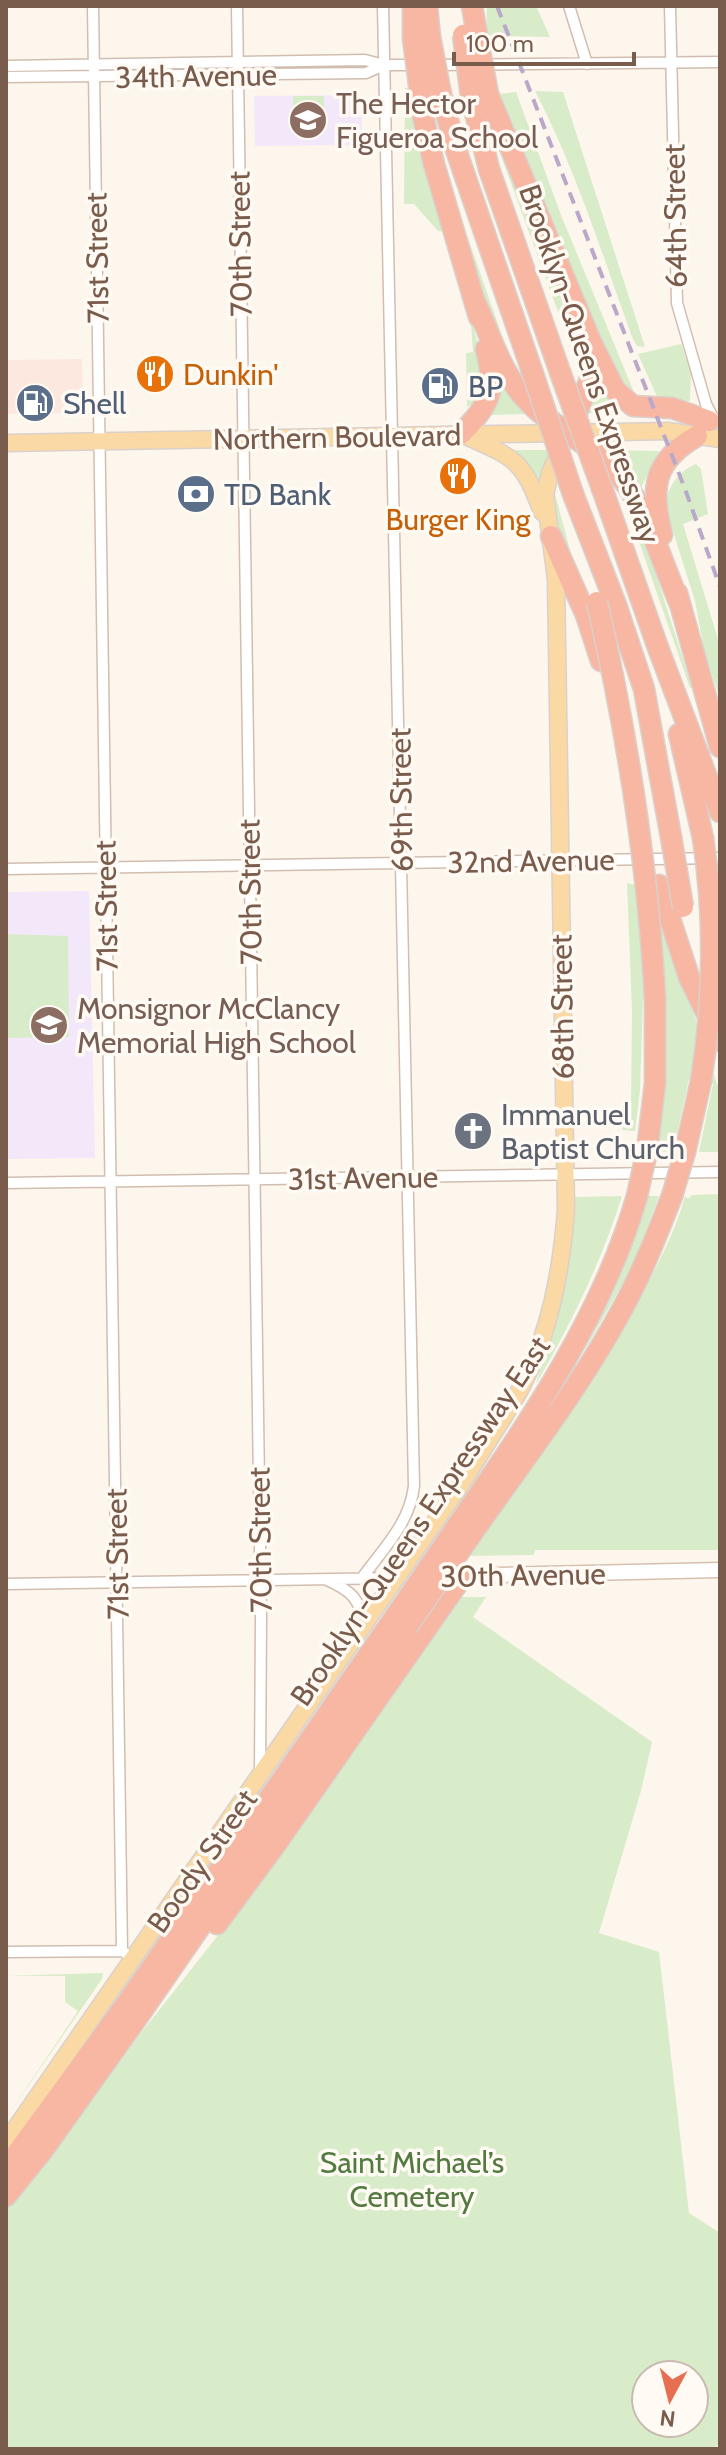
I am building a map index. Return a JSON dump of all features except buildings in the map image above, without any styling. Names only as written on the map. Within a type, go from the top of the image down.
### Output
[{"type":"highway","points":[[413,6],[421,37],[423,116],[434,164],[476,304],[490,367],[491,391],[486,405],[461,434]]},
{"type":"highway","name":"Brooklyn-Queens Expressway","points":[[427,6],[421,37],[456,150],[573,494]]},
{"type":"highway","points":[[461,6],[470,35],[479,95],[610,383],[626,402],[639,407],[672,408],[710,424]]},
{"type":"highway","points":[[470,35],[472,6]]},
{"type":"highway","name":"Brooklyn-Queens Expressway","points":[[479,95],[489,169],[657,645]]},
{"type":"highway","points":[[476,304],[495,353],[511,381],[535,409],[609,464],[630,490],[680,604]]},
{"type":"highway","points":[[570,433],[591,376],[591,342]]},
{"type":"highway","points":[[710,424],[668,458],[656,488],[658,519],[720,747]]},
{"type":"highway","points":[[573,494],[616,605],[644,689],[683,907],[694,956],[720,1039]]},
{"type":"highway","name":"Brooklyn-Queens Expressway East","points":[[464,1530],[563,1364],[612,1267],[637,1196],[647,1151],[655,1083],[655,999],[645,872],[633,785],[573,494]]},
{"type":"highway","points":[[551,536],[596,641],[659,885],[689,977],[720,1039]]},
{"type":"highway","points":[[657,645],[720,812]]},
{"type":"highway","name":"Brooklyn-Queens Expressway East","points":[[6,2196],[43,2150],[135,2021],[464,1530],[609,1333],[640,1273],[672,1196],[685,1152],[701,1081],[709,1020],[712,959],[709,885],[703,838],[657,645]]},
{"type":"highway","points":[[135,2021],[245,1887],[463,1576]]},
{"type":"highway","name":"Brooklyn-Queens Expressway East","points":[[6,2168],[401,1622]]},
{"type":"main road","name":"Northern Boulevard","points":[[6,443],[668,431],[710,424],[720,439]]},
{"type":"main road","points":[[551,536],[546,488],[554,462],[570,433]]},
{"type":"main road","points":[[461,434],[520,465],[551,536]]},
{"type":"main road","name":"68th Street","points":[[396,1578],[466,1477],[521,1388],[535,1357],[557,1285],[566,1211],[566,1175],[556,579],[551,536]]},
{"type":"main road","name":"Boody Street","points":[[6,2142],[127,1955],[260,1778],[396,1578]]},
{"type":"street","name":"71st Street","points":[[93,6],[117,1582],[127,1955]]},
{"type":"street","name":"70th Street","points":[[237,6],[255,1179],[260,1778]]},
{"type":"street","name":"69th Street","points":[[362,1578],[406,1518],[412,1504],[403,863],[383,6]]},
{"type":"street","points":[[569,6],[587,64]]},
{"type":"street","name":"64th Street","points":[[670,6],[677,303],[710,424]]},
{"type":"street","name":"34th Avenue","points":[[6,66],[365,60],[384,65],[720,62]]},
{"type":"street","name":"34th Avenue","points":[[6,77],[366,73],[384,65]]},
{"type":"street","name":"32nd Avenue","points":[[6,869],[720,858]]},
{"type":"street","name":"31st Avenue","points":[[6,1183],[720,1172]]},
{"type":"street","name":"30th Avenue","points":[[6,1584],[720,1570]]},
{"type":"street","points":[[325,1579],[352,1595],[360,1605],[364,1627]]},
{"type":"street","points":[[6,1952],[127,1955]]},
{"type":"shaded area","name":"The Hector Figueroa School","points":[[362,95],[362,145],[255,146],[254,96]]},
{"type":"shaded area","points":[[82,359],[83,413],[6,414],[6,360]]},
{"type":"shaded area","name":"Monsignor McClancy Memorial High School","points":[[89,891],[95,1158],[6,1159],[6,892]]},
{"type":"green space","points":[[487,6],[536,6],[550,37],[486,36]]},
{"type":"green space","points":[[410,87],[448,232],[438,231],[414,204],[404,204],[405,88]]},
{"type":"green space","points":[[535,91],[563,92],[645,347],[637,346],[632,337],[576,182]]},
{"type":"green space","points":[[516,92],[561,215],[636,397],[623,394],[498,94]]},
{"type":"green space","points":[[293,96],[324,96],[324,111],[293,111]]},
{"type":"green space","points":[[499,150],[585,353],[580,372]]},
{"type":"green space","points":[[459,221],[462,221],[514,370],[495,344]]},
{"type":"green space","points":[[470,310],[483,368],[484,396],[467,407],[466,353],[473,352]]},
{"type":"green space","points":[[681,344],[691,373],[690,401],[659,401],[638,354]]},
{"type":"green space","points":[[601,378],[621,408],[621,412],[585,413]]},
{"type":"green space","points":[[502,383],[523,407],[524,414],[489,415],[498,384]]},
{"type":"green space","points":[[514,450],[555,450],[540,482],[535,483]]},
{"type":"green space","points":[[604,450],[659,451],[639,492]]},
{"type":"green space","points":[[696,464],[701,469],[708,514],[683,524],[720,646],[720,698],[705,655],[695,601],[665,506],[675,480]]},
{"type":"green space","points":[[622,493],[637,515],[690,688]]},
{"type":"green space","points":[[555,494],[585,606],[555,531],[551,497]]},
{"type":"green space","points":[[627,883],[653,889],[720,1093],[720,1152],[699,1152],[713,1084],[689,1079],[673,1152],[657,1151],[666,1075],[665,998],[643,999],[640,1090],[635,1131],[622,1130],[623,1110],[631,1108],[632,1011]]},
{"type":"green space","points":[[6,934],[68,936],[69,1037],[6,1038]]},
{"type":"green space","points":[[720,1194],[720,1550],[535,1550],[534,1555],[469,1556],[582,1393],[625,1325],[667,1244],[685,1196],[688,1199],[692,1195]]},
{"type":"green space","points":[[622,1196],[584,1293],[536,1384],[566,1268],[574,1197]]},
{"type":"green space","points":[[647,1196],[659,1196],[632,1267],[584,1352],[619,1275]]},
{"type":"green space","name":"Saint Michael’s Cemetery","points":[[462,1597],[486,1597],[473,1617],[652,1742],[641,1791],[599,1933],[659,1952],[689,2213],[720,2233],[720,2441],[715,2449],[6,2449],[6,2209],[268,1872],[456,1600]]},
{"type":"green space","points":[[197,1886],[22,2133],[149,1948]]},
{"type":"green space","points":[[103,1973],[102,1979],[6,2118],[78,2011],[65,2002],[65,1976],[6,1976]]},
{"type":"railway","points":[[497,6],[685,489],[720,587]]},
{"type":"place","name":"The Hector Figueroa School","points":[[308,120]]},
{"type":"place","name":"Dunkin'","points":[[155,374]]},
{"type":"place","name":"BP","points":[[440,386]]},
{"type":"place","name":"Shell","points":[[35,403]]},
{"type":"place","name":"Burger King","points":[[458,476]]},
{"type":"place","name":"TD Bank","points":[[196,494]]},
{"type":"place","name":"Monsignor McClancy Memorial High School","points":[[49,1025]]},
{"type":"place","name":"Immanuel Baptist Church","points":[[473,1131]]}]
